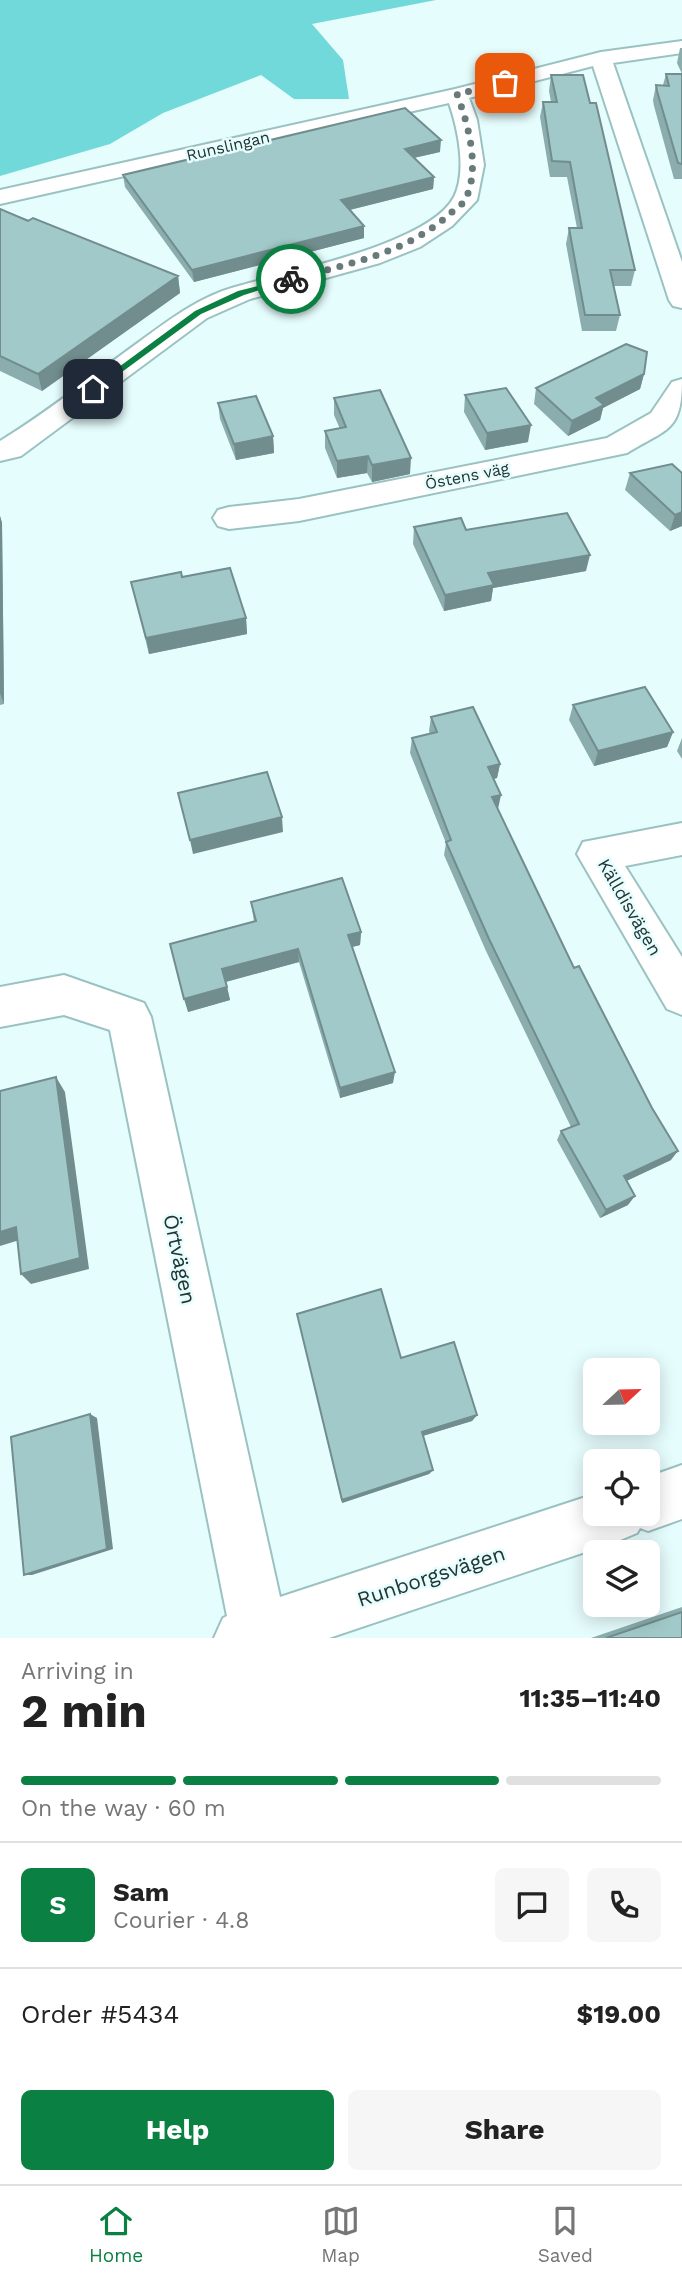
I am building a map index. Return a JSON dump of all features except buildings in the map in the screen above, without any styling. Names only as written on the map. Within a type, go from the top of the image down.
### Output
[{"type":"street","name":"Runslingan","points":[[0,197],[457,94],[601,58],[682,47]]},
{"type":"street","points":[[601,58],[682,300]]},
{"type":"street","points":[[0,451],[10,449],[198,312],[241,293],[371,258],[411,242],[443,221],[465,200],[472,165],[466,120],[457,94]]},
{"type":"street","name":"Östens väg","points":[[229,518],[299,510],[616,446],[662,420],[682,388]]},
{"type":"street","name":"Källdisvägen","points":[[682,839],[597,854],[682,995]]},
{"type":"street","name":"Örtvägen","points":[[0,1007],[64,995],[129,1017],[251,1635]]},
{"type":"street","points":[[660,1500],[682,1492]]},
{"type":"street","name":"Runborgsvägen","points":[[251,1635],[583,1526]]},
{"type":"shaded area","points":[[0,0],[436,0],[312,24],[343,60],[349,99],[294,99],[261,75],[163,113],[110,144],[0,176]]},
{"type":"way so far","points":[[291,279],[371,258],[411,242],[443,221],[465,200],[472,165],[466,120],[457,94],[505,83]]},
{"type":"route","points":[[93,389],[198,312],[241,293],[291,279]]}]
